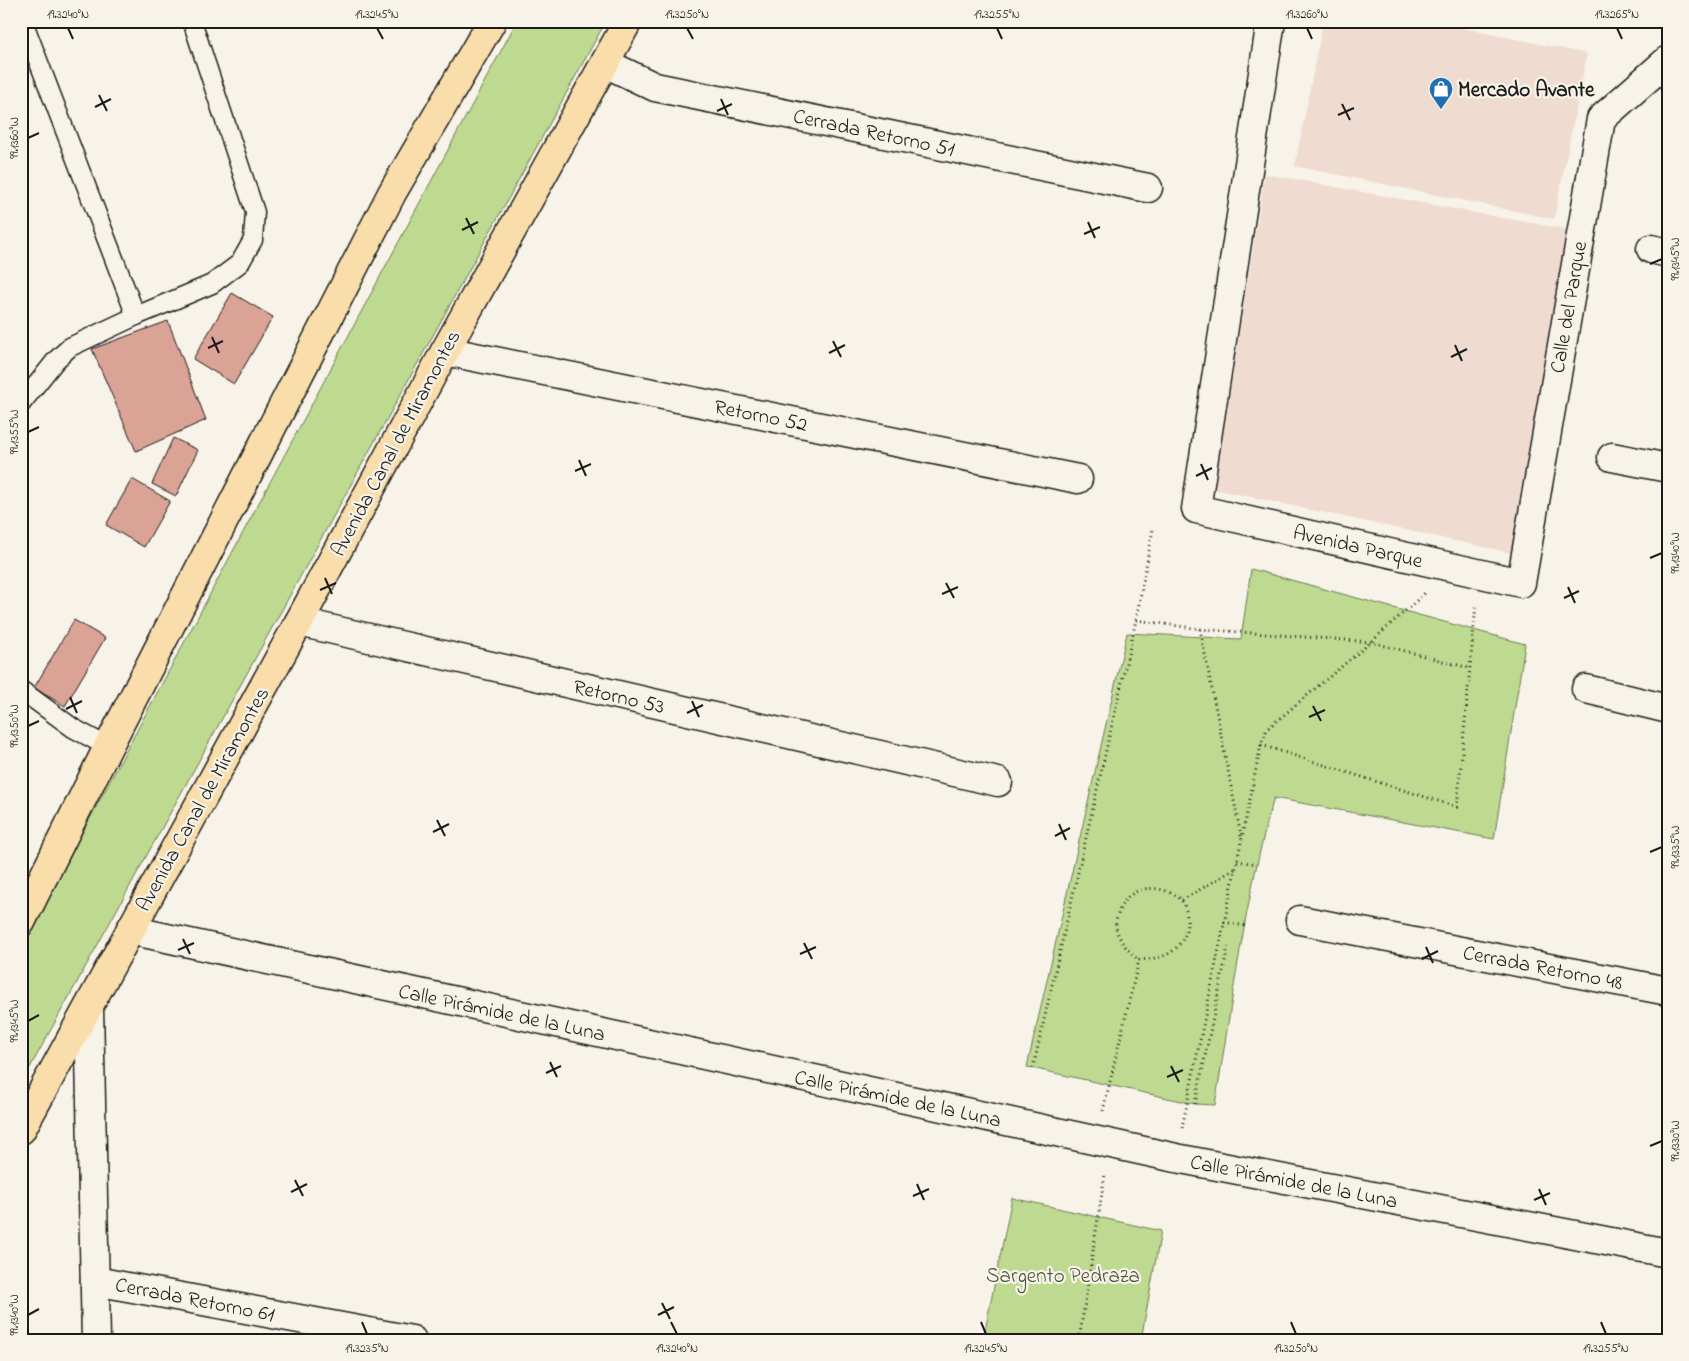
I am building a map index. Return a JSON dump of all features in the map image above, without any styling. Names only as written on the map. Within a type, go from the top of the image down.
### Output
[{"type":"main road","points":[[21,922],[108,747],[392,193],[492,21]]},
{"type":"main road","name":"Avenida Canal de Miramontes","points":[[21,1130],[445,351],[628,21]]},
{"type":"street","name":"Avenida Parque","points":[[1271,21],[1196,509],[1521,583]]},
{"type":"street","name":"Calle del Parque","points":[[1521,583],[1601,119],[1668,60]]},
{"type":"street","name":"Cerrada Retorno 51","points":[[605,63],[655,87],[1148,188]]},
{"type":"street","name":"Retorno 52","points":[[445,351],[1078,479]]},
{"type":"street","points":[[1612,457],[1668,468]]},
{"type":"street","name":"Retorno 53","points":[[299,622],[998,782]]},
{"type":"street","points":[[1586,689],[1668,708]]},
{"type":"street","name":"Cerrada Retorno 48","points":[[1300,920],[1668,990]]},
{"type":"street","name":"Calle Pirámide de la Luna","points":[[130,930],[1176,1158],[1668,1253]]},
{"type":"street","points":[[89,1007],[96,1340]]},
{"type":"street","name":"Cerrada Retorno 61","points":[[95,1281],[412,1340]]},
{"type":"lane","points":[[23,21],[136,316]]},
{"type":"lane","points":[[21,404],[56,360],[70,347],[136,316],[212,284],[240,263],[254,240],[255,212],[192,21]]},
{"type":"lane","points":[[21,690],[73,728],[108,747]]},
{"type":"path","points":[[1033,1068],[1136,620],[1153,529]]},
{"type":"path","points":[[1176,1158],[1261,745],[1267,729],[1371,642],[1453,568]]},
{"type":"path","points":[[1261,745],[1457,807],[1479,573]]},
{"type":"path","points":[[1136,620],[1200,629],[1371,642],[1469,668]]},
{"type":"path","points":[[1200,629],[1242,839]]},
{"type":"path","points":[[1237,861],[1257,864]]},
{"type":"path","points":[[1182,900],[1235,869]]},
{"type":"path","points":[[1141,888],[1159,888],[1174,894],[1182,900],[1188,914],[1186,933],[1178,948],[1161,958],[1139,960],[1128,952],[1115,924],[1120,909],[1128,897],[1141,888]]},
{"type":"path","points":[[1224,922],[1245,926]]},
{"type":"path","points":[[1195,1104],[1228,947]]},
{"type":"path","points":[[1079,1340],[1103,1142],[1139,960]]},
{"type":"path","points":[[1207,1004],[1216,1004]]},
{"type":"shaded area","name":"Mercado Avante","points":[[1323,21],[1430,21],[1587,54],[1554,219],[1295,166]]},
{"type":"shaded area","points":[[1265,174],[1569,230],[1512,553],[1214,489]]},
{"type":"green space","points":[[517,21],[606,21],[21,1084],[21,947]]},
{"type":"green space","points":[[1251,569],[1525,644],[1494,839],[1274,798],[1247,912],[1215,1105],[1195,1104],[1027,1067],[1127,633],[1241,639]]},
{"type":"green space","name":"Sargento Pedraza","points":[[1012,1198],[1161,1231],[1141,1340],[983,1340]]},
{"type":"building","points":[[232,293],[273,317],[234,384],[193,359]]},
{"type":"building","points":[[168,321],[206,420],[136,451],[92,349]]},
{"type":"building","points":[[173,438],[198,450],[176,496],[152,484]]},
{"type":"building","points":[[132,479],[170,501],[144,547],[106,525]]},
{"type":"building","points":[[74,620],[105,638],[65,706],[34,688]]},
{"type":"place","name":"Mercado Avante","points":[[1441,110]]}]
